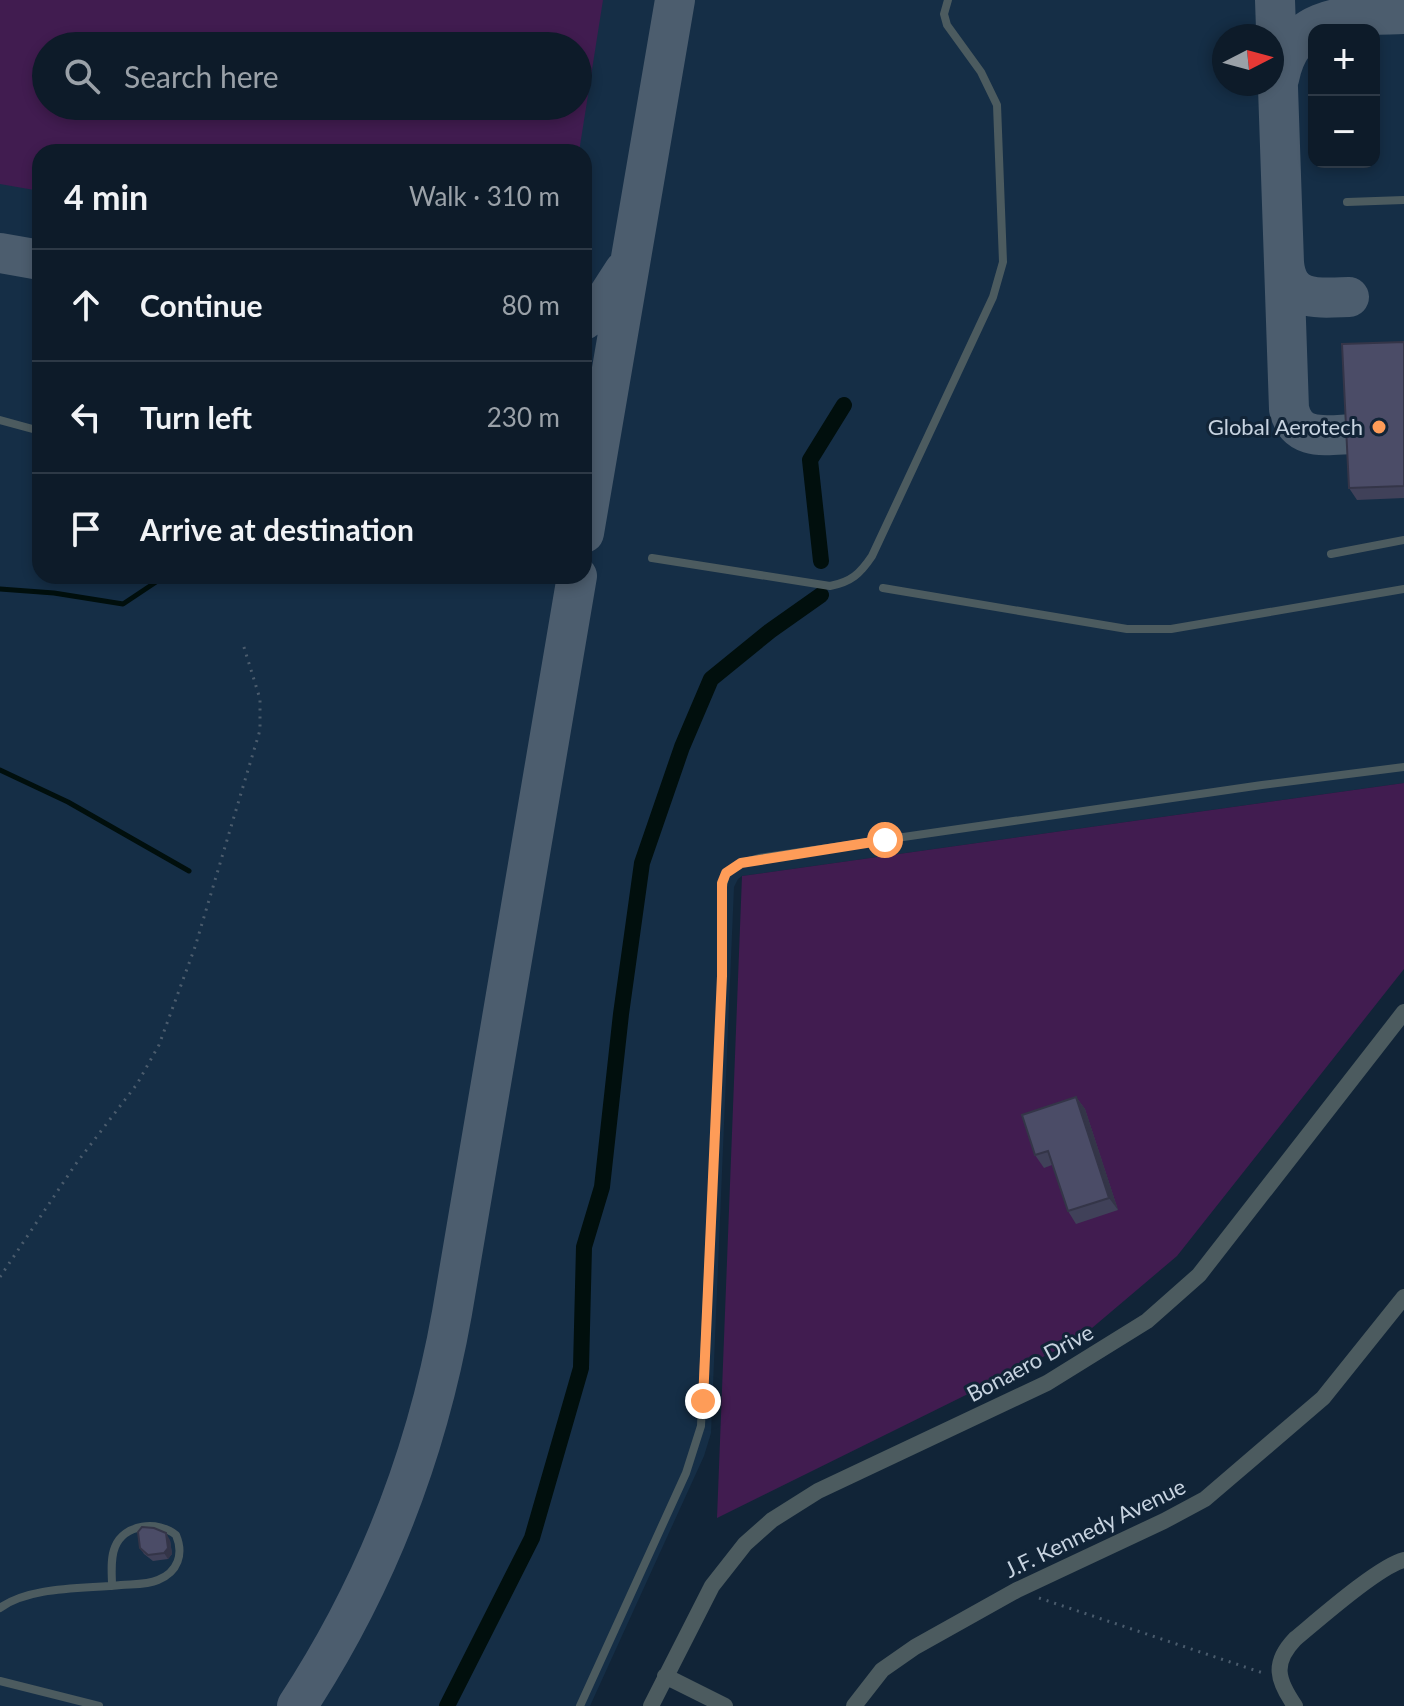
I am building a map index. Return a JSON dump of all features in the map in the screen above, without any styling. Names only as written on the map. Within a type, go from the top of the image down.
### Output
[{"type":"street","name":"Bonaero Drive","points":[[651,1706],[717,1577],[772,1520],[818,1491],[1062,1375],[1147,1321],[1189,1285],[1404,1012]]},
{"type":"street","name":"J.F. Kennedy Avenue","points":[[854,1706],[882,1670],[896,1658],[1017,1590],[1205,1499],[1330,1391],[1404,1297]]},
{"type":"street","points":[[1295,1706],[1279,1678],[1284,1650],[1389,1566],[1404,1560]]},
{"type":"street","points":[[665,1676],[725,1706]]},
{"type":"lane","points":[[652,558],[830,586],[847,583],[857,576],[872,556],[993,297],[1003,262],[997,105],[981,72],[947,25],[944,14],[948,0]]},
{"type":"lane","points":[[1347,202],[1404,200]]},
{"type":"lane","points":[[0,420],[32,429]]},
{"type":"lane","points":[[1331,554],[1404,540]]},
{"type":"lane","points":[[883,588],[1127,629],[1171,629],[1404,589]]},
{"type":"lane","points":[[580,1706],[686,1473],[701,1426],[722,976],[721,896],[726,873],[741,863],[759,858],[1404,767]]},
{"type":"lane","points":[[0,1608],[14,1599],[37,1593],[112,1586],[154,1582],[178,1564],[181,1552],[176,1535],[160,1526],[125,1533],[115,1545],[113,1553],[112,1586]]},
{"type":"lane","points":[[0,1681],[99,1706]]},
{"type":"path","points":[[0,1277],[75,1165],[137,1084],[159,1045],[195,947],[260,730],[260,699],[243,644]]},
{"type":"path","points":[[1017,1590],[1279,1678]]},
{"type":"shaded area","points":[[0,0],[1404,0],[1404,783],[738,879],[734,887],[711,1433],[704,1456],[590,1706],[0,1706]]},
{"type":"shaded area","points":[[0,0],[603,0],[592,70],[592,32],[32,32],[32,120],[584,120],[580,144],[32,144],[32,190],[0,184]]},
{"type":"shaded area","points":[[1404,783],[1404,969],[1177,1256],[1079,1339],[717,1518],[742,876]]},
{"type":"building","name":"Global Aerotech","points":[[1404,342],[1404,486],[1349,488],[1342,344]]},
{"type":"building","points":[[1076,1097],[1109,1198],[1068,1211],[1048,1151],[1035,1155],[1022,1115]]},
{"type":"building","points":[[142,1527],[166,1533],[168,1548],[164,1553],[148,1555],[140,1548],[138,1532]]},
{"type":"waterway","points":[[821,561],[810,460],[844,405]]},
{"type":"waterway","points":[[0,589],[54,593],[123,604],[153,584]]},
{"type":"waterway","points":[[447,1706],[532,1538],[581,1368],[584,1247],[602,1187],[642,863],[682,747],[711,679],[821,595]]},
{"type":"waterway","points":[[0,770],[68,802],[189,871]]},
{"type":"taxiway","points":[[592,486],[675,0]]},
{"type":"taxiway","points":[[1275,0],[1289,409],[1293,420],[1306,432],[1353,434]]},
{"type":"taxiway","points":[[1284,63],[1296,40],[1326,22],[1363,15],[1404,14]]},
{"type":"taxiway","points":[[0,253],[32,259]]},
{"type":"taxiway","points":[[1284,263],[1287,276],[1298,292],[1316,297],[1349,297]]},
{"type":"taxiway","points":[[592,313],[604,302],[624,271]]},
{"type":"taxiway","points":[[297,1706],[351,1614],[374,1566],[413,1467],[441,1365],[576,584]]},
{"type":"place","name":"Global Aerotech","points":[[1379,427]]},
{"type":"route","points":[[703,1401],[722,976],[722,883],[726,873],[734,866],[759,858],[885,840]]}]
